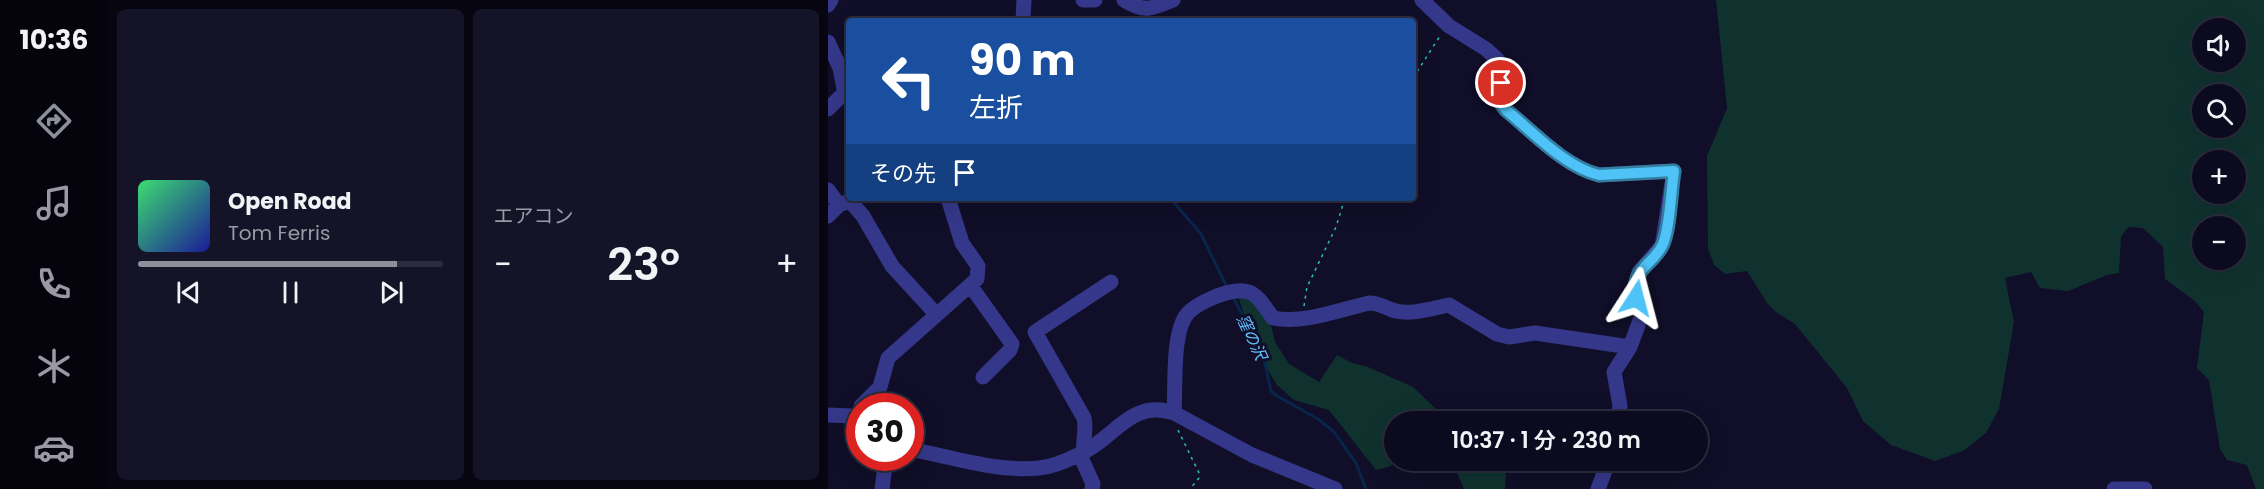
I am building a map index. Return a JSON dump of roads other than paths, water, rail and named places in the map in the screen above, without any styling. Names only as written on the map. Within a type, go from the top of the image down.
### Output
[{"type":"street","points":[[828,5],[831,0]]},
{"type":"street","points":[[1023,18],[1024,0]]},
{"type":"street","points":[[1083,0],[1095,0]]},
{"type":"street","points":[[1124,0],[1143,9],[1156,8],[1173,0]]},
{"type":"street","points":[[1422,0],[1449,26],[1486,49],[1497,59],[1504,77],[1498,94],[1499,102],[1570,162],[1586,172],[1599,175],[1674,171],[1662,246],[1639,272],[1635,288],[1643,312],[1630,347],[1614,372],[1619,411]]},
{"type":"street","points":[[828,42],[840,68],[846,90]]},
{"type":"street","points":[[828,110],[846,95]]},
{"type":"street","points":[[828,190],[839,205]]},
{"type":"street","points":[[828,216],[839,205],[850,201],[863,216],[892,266],[936,314]]},
{"type":"street","points":[[875,393],[880,387],[888,358],[977,279],[978,266],[962,243],[949,201]]},
{"type":"street","points":[[1092,489],[1093,484],[1082,454],[1086,427],[1084,418],[1035,332],[1111,282]]},
{"type":"street","points":[[970,285],[1012,344],[1010,350],[984,377]]},
{"type":"street","points":[[1174,413],[1175,353],[1184,319],[1189,312],[1228,293],[1248,290],[1257,296],[1273,318],[1284,320],[1369,303],[1379,303],[1395,311],[1408,312],[1449,305],[1497,334],[1509,337],[1535,333],[1630,347]]},
{"type":"street","points":[[924,452],[985,464],[1030,468],[1056,464],[1099,445],[1123,422],[1139,412],[1162,409],[1174,413],[1252,455],[1335,489]]},
{"type":"street","points":[[828,415],[846,414]]},
{"type":"street","points":[[882,489],[884,471]]},
{"type":"street","points":[[1598,489],[1605,471]]},
{"type":"street","points":[[2115,489],[2145,489]]},
{"type":"waterway","name":"窪の沢","points":[[1173,201],[1201,234],[1227,287]]},
{"type":"waterway","name":"窪の沢","points":[[1232,295],[1263,355],[1271,391],[1318,419],[1334,432],[1356,463],[1366,489]]}]
